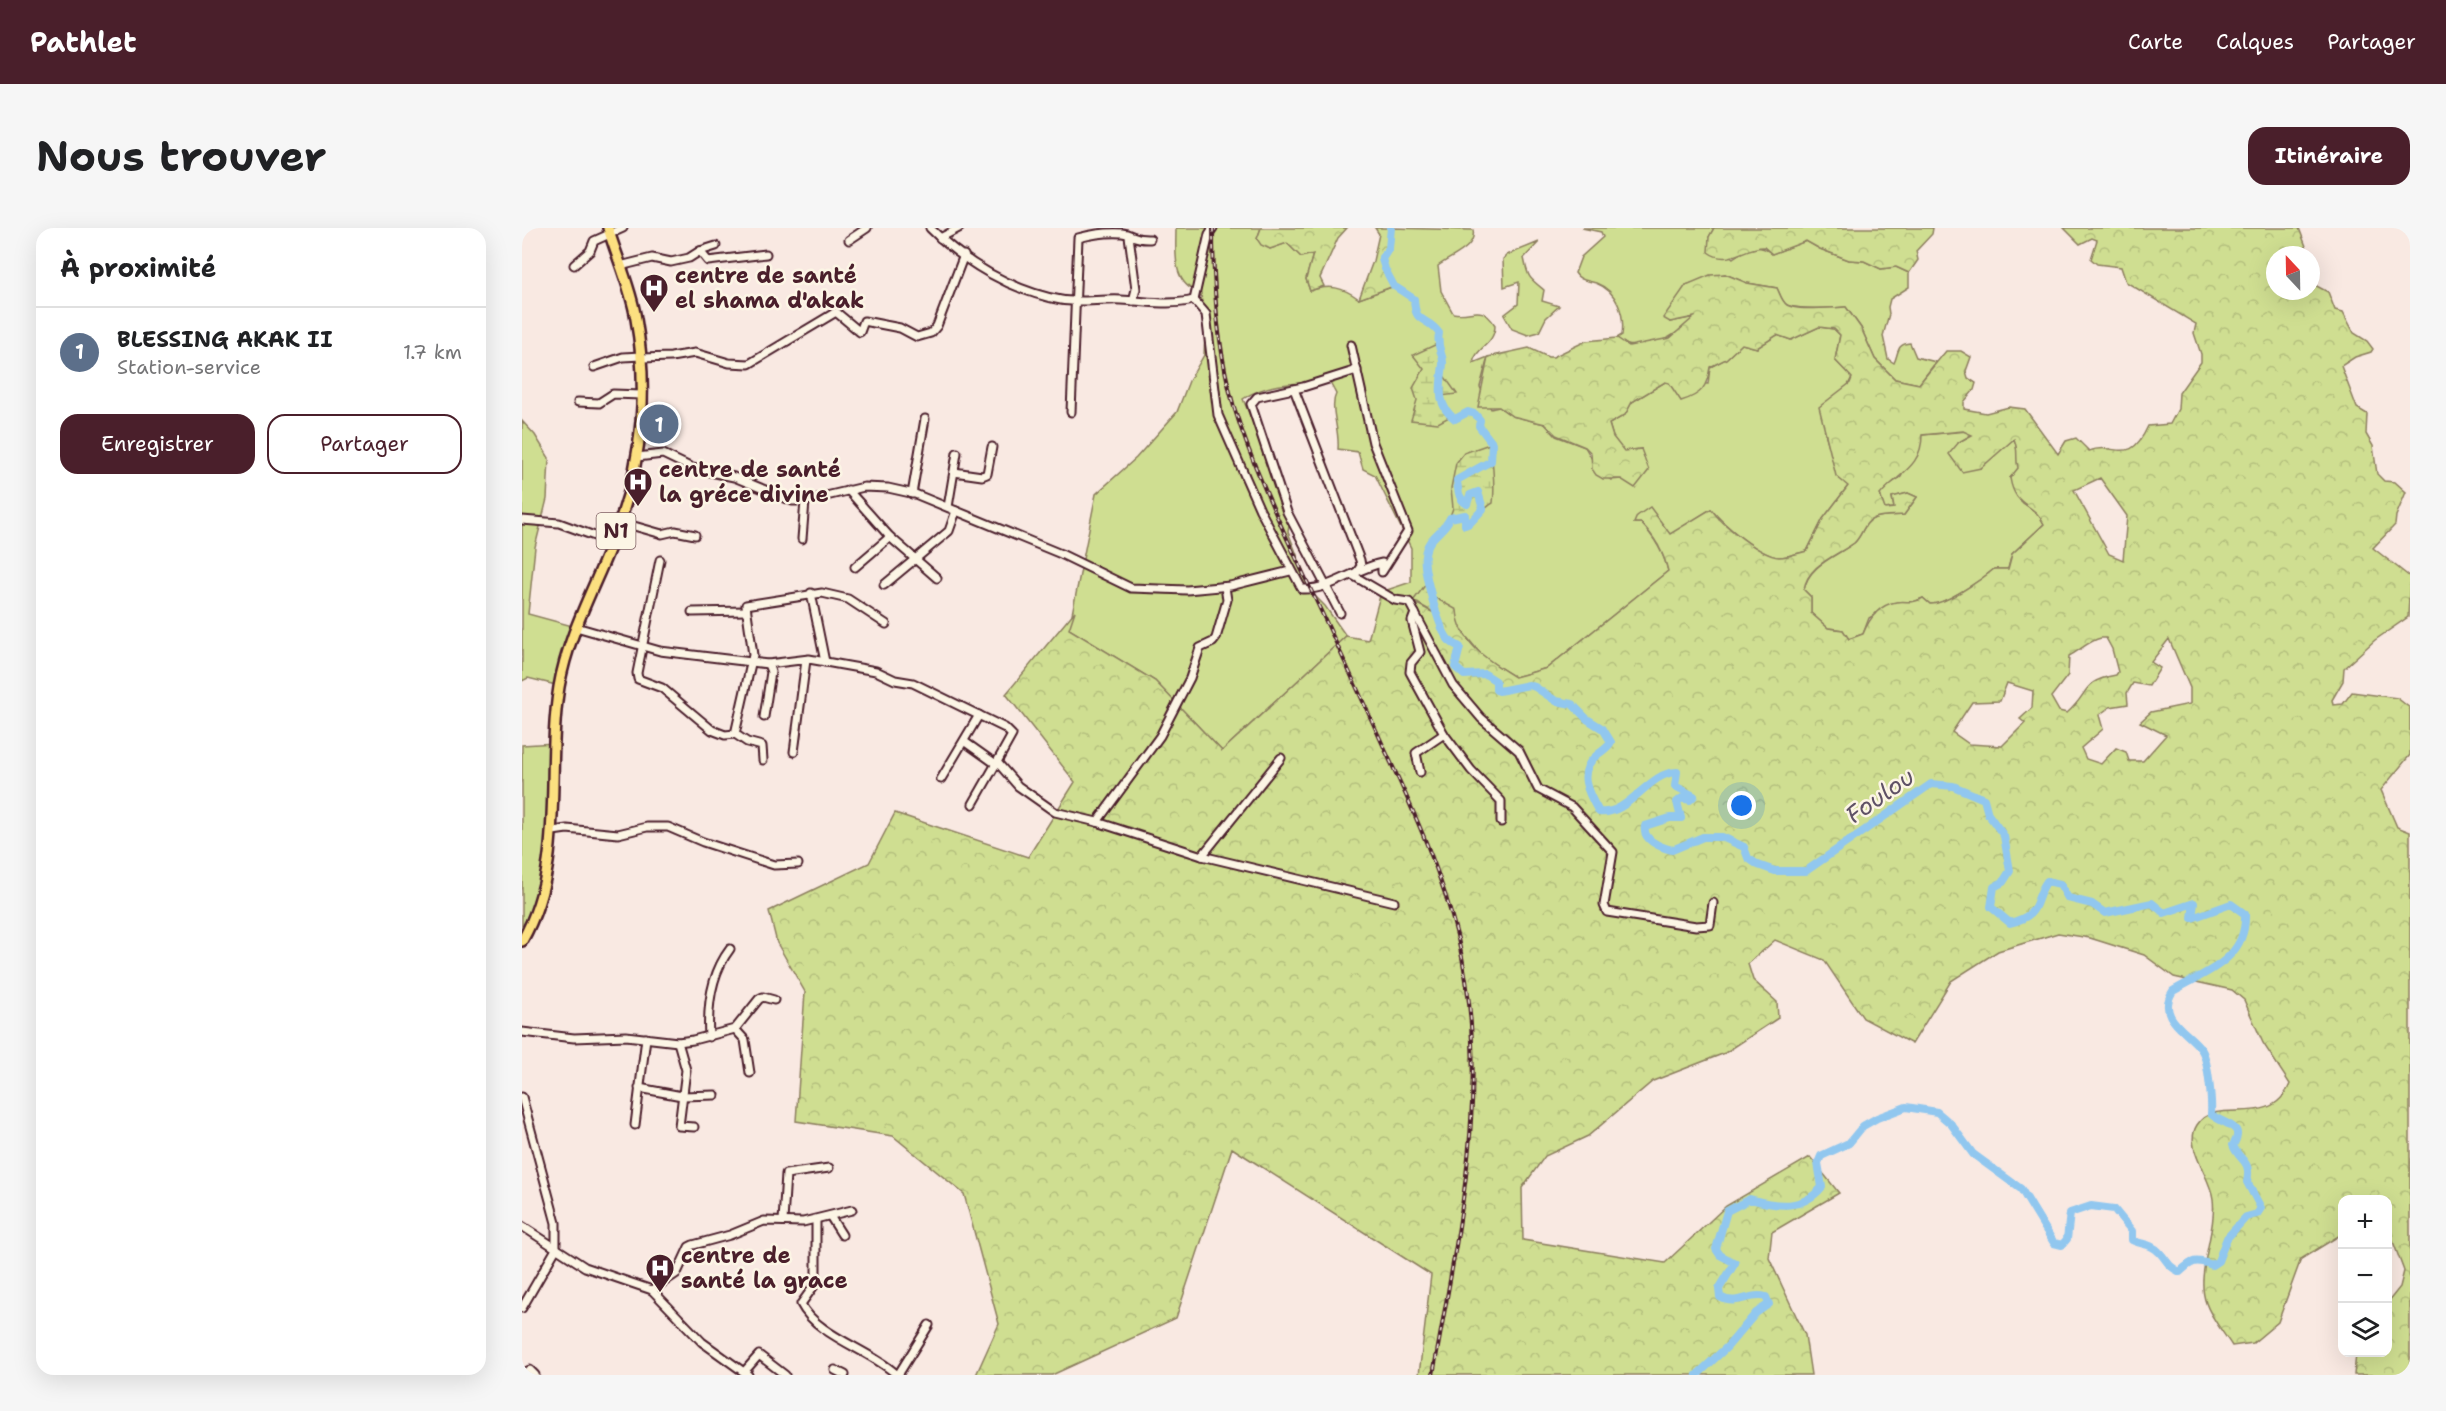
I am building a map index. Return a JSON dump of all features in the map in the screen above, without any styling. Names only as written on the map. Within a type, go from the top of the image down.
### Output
[{"type":"highway","name":"N1","points":[[522,941],[543,889],[553,831],[557,703],[565,662],[576,627],[620,522],[637,457],[642,395],[642,357],[636,318],[608,230]]},
{"type":"street","points":[[574,265],[590,251],[594,241],[608,230],[623,228]]},
{"type":"street","points":[[849,240],[867,228]]},
{"type":"street","points":[[930,228],[940,238],[1004,282],[1034,294],[1073,300],[1176,304],[1194,300]]},
{"type":"street","points":[[940,238],[959,228]]},
{"type":"street","points":[[1194,300],[1209,234],[1213,228]]},
{"type":"street","points":[[1071,412],[1073,300],[1078,238],[1099,233],[1129,236],[1135,240],[1150,239]]},
{"type":"street","points":[[1129,236],[1136,288],[1133,301]]},
{"type":"street","points":[[620,266],[652,258],[671,262],[689,258],[700,251],[716,246]]},
{"type":"street","points":[[700,251],[708,261],[766,254]]},
{"type":"street","points":[[594,367],[623,357],[695,353],[729,363],[749,364],[836,312],[861,332],[864,321],[900,328],[917,337],[931,333],[937,326],[964,255]]},
{"type":"street","points":[[1194,300],[1206,314],[1218,416],[1290,571],[1302,590],[1354,576],[1367,566],[1382,563],[1382,572],[1409,527],[1378,457],[1351,345]]},
{"type":"street","points":[[1340,613],[1287,512],[1251,404],[1257,397],[1294,389],[1357,370]]},
{"type":"street","points":[[1294,389],[1359,560],[1360,566],[1354,576]]},
{"type":"street","points":[[578,402],[599,403],[613,394],[642,395]]},
{"type":"street","points":[[912,494],[925,419]]},
{"type":"street","points":[[954,471],[982,476],[987,474],[992,447]]},
{"type":"street","points":[[948,507],[957,453]]},
{"type":"street","points":[[637,457],[663,454],[692,468],[734,477],[775,496],[792,501],[805,501],[848,490],[881,487],[912,494],[1061,554],[1131,588],[1187,590],[1225,587],[1290,571]]},
{"type":"street","points":[[848,490],[890,537],[937,578]]},
{"type":"street","points":[[802,538],[805,501]]},
{"type":"street","points":[[884,585],[949,531],[956,511]]},
{"type":"street","points":[[522,520],[559,523],[611,542]]},
{"type":"street","points":[[620,522],[651,532],[675,531],[695,535]]},
{"type":"street","points":[[855,567],[890,537]]},
{"type":"street","points":[[660,561],[638,679],[662,688],[712,730],[724,735],[735,734],[747,742],[762,746],[763,760]]},
{"type":"street","points":[[1354,576],[1395,600],[1409,602],[1453,685],[1480,718],[1519,752],[1538,789],[1572,807],[1614,852],[1604,905],[1607,912],[1696,926],[1710,925],[1713,903]]},
{"type":"street","points":[[1097,822],[1160,736],[1190,678],[1200,648],[1213,642],[1216,638],[1227,600],[1225,587]]},
{"type":"street","points":[[735,734],[753,655],[746,605],[811,593],[848,598],[886,624]]},
{"type":"street","points":[[811,593],[825,662]]},
{"type":"street","points":[[692,612],[746,611]]},
{"type":"street","points":[[1415,613],[1412,621],[1420,652],[1411,663],[1410,672],[1444,734],[1471,770],[1501,801],[1501,822]]},
{"type":"street","points":[[576,627],[660,651],[768,664],[806,660],[825,662],[876,670],[895,680],[913,684],[1005,728],[1012,735],[973,804]]},
{"type":"street","points":[[794,752],[806,660]]},
{"type":"street","points":[[764,717],[771,672],[768,664]]},
{"type":"street","points":[[941,780],[959,745],[965,742],[979,715]]},
{"type":"street","points":[[1420,772],[1416,753],[1444,734]]},
{"type":"street","points":[[965,742],[997,763],[1017,786],[1055,812],[1097,822],[1202,856],[1394,902]]},
{"type":"street","points":[[1202,856],[1281,758]]},
{"type":"street","points":[[553,831],[567,829],[618,834],[647,827],[668,827],[703,842],[774,865],[798,864]]},
{"type":"street","points":[[708,1036],[711,993],[717,967],[730,949]]},
{"type":"street","points":[[522,1032],[574,1038],[626,1036],[678,1042],[735,1029],[759,999],[763,997],[774,1000]]},
{"type":"street","points":[[735,1029],[745,1040],[750,1073]]},
{"type":"street","points":[[635,1125],[646,1038]]},
{"type":"street","points":[[678,1042],[686,1070],[679,1126],[694,1127]]},
{"type":"street","points":[[639,1088],[682,1096],[716,1095]]},
{"type":"street","points":[[522,1098],[556,1223],[556,1249],[522,1308]]},
{"type":"street","points":[[783,1221],[786,1174],[829,1168]]},
{"type":"street","points":[[652,1290],[677,1273],[689,1247],[693,1245],[764,1221],[816,1220],[852,1210]]},
{"type":"street","points":[[831,1216],[842,1235]]},
{"type":"street","points":[[816,1220],[816,1283],[801,1304],[806,1314],[849,1345],[881,1360],[897,1375],[929,1325]]},
{"type":"street","points":[[522,1226],[585,1267],[652,1290],[702,1342],[746,1373],[759,1355],[784,1375]]},
{"type":"street","points":[[522,1374],[530,1370],[535,1375]]},
{"type":"street","points":[[835,1370],[845,1375]]},
{"type":"green space","points":[[1176,228],[1261,228],[1257,239],[1270,249],[1287,243],[1301,257],[1313,254],[1306,279],[1310,291],[1330,287],[1347,292],[1359,299],[1394,286],[1382,259],[1389,248],[1391,228],[1473,230],[1471,242],[1467,247],[1438,266],[1441,291],[1453,313],[1480,312],[1490,318],[1495,325],[1492,337],[1478,353],[1473,363],[1488,357],[1480,387],[1491,409],[1499,407],[1512,416],[1545,424],[1556,436],[1585,447],[1593,461],[1592,468],[1611,480],[1621,479],[1629,482],[1641,449],[1623,451],[1613,437],[1609,424],[1625,415],[1632,402],[1665,382],[1708,384],[1710,367],[1726,359],[1742,344],[1757,348],[1777,335],[1791,340],[1819,327],[1834,329],[1840,335],[1835,360],[1852,377],[1825,433],[1832,456],[1848,486],[1823,519],[1807,551],[1782,557],[1771,555],[1752,545],[1733,531],[1711,509],[1670,535],[1650,508],[1635,523],[1641,523],[1654,539],[1668,571],[1547,668],[1515,677],[1484,658],[1433,596],[1418,604],[1406,605],[1381,592],[1411,582],[1411,548],[1375,475],[1363,469],[1358,452],[1338,449],[1334,412],[1336,394],[1329,381],[1284,384],[1253,393],[1243,399],[1291,514],[1288,532],[1312,593],[1325,606],[1346,636],[1222,751],[1155,681],[1069,629],[1096,494],[1136,458],[1177,412],[1189,381],[1204,355],[1205,333],[1201,294],[1184,283],[1180,275],[1176,258]]},
{"type":"green space","points":[[1261,228],[1347,228],[1338,238],[1320,278],[1324,286],[1310,291],[1306,279],[1313,254],[1301,257],[1287,243],[1270,249],[1261,245],[1257,239]]},
{"type":"green space","points":[[1375,228],[1391,228],[1389,248],[1382,259],[1394,286],[1359,299],[1373,261],[1379,234]]},
{"type":"green space","points":[[1582,228],[1714,228],[1709,237],[1733,258],[1752,248],[1762,248],[1772,254],[1806,241],[1849,260],[1864,261],[1881,269],[1896,267],[1909,273],[1909,287],[1890,299],[1889,314],[1883,336],[1888,359],[1894,363],[1900,347],[1910,343],[1916,357],[1936,362],[1919,384],[1895,379],[1875,359],[1861,328],[1846,307],[1791,307],[1784,302],[1777,288],[1747,283],[1725,274],[1686,285],[1674,306],[1670,322],[1695,317],[1680,331],[1646,345],[1625,344],[1617,338],[1622,335],[1623,327],[1621,311],[1614,297],[1603,287],[1581,279],[1575,273],[1581,257],[1603,237],[1601,232]]},
{"type":"green space","points":[[1714,228],[1933,228],[1932,234],[1916,251],[1918,260],[1909,273],[1896,267],[1881,269],[1864,261],[1849,260],[1806,241],[1772,254],[1764,247],[1722,258],[1708,252],[1709,237]]},
{"type":"green space","points":[[2064,228],[2299,228],[2306,246],[2266,246],[2266,300],[2320,300],[2320,288],[2328,292],[2335,310],[2343,312],[2354,333],[2367,341],[2373,349],[2341,366],[2357,408],[2367,414],[2366,434],[2373,446],[2377,474],[2384,481],[2395,482],[2406,492],[2396,516],[2395,525],[2373,548],[2410,577],[2408,617],[2375,640],[2344,668],[2343,681],[2332,700],[2333,705],[2343,704],[2352,692],[2397,698],[2410,708],[2410,755],[2381,790],[2397,827],[2410,832],[2410,1375],[2354,1375],[2356,1357],[2392,1357],[2392,1297],[2400,1287],[2404,1271],[2392,1239],[2392,1195],[2338,1195],[2338,1236],[2301,1259],[2278,1322],[2253,1343],[2232,1346],[2211,1314],[2203,1291],[2204,1266],[2212,1225],[2213,1199],[2195,1152],[2194,1134],[2197,1125],[2206,1116],[2217,1112],[2257,1110],[2270,1106],[2281,1098],[2290,1084],[2263,1043],[2244,1000],[2232,990],[2174,977],[2144,955],[2090,938],[2058,933],[1998,951],[1951,981],[1912,1044],[1863,1018],[1824,960],[1775,940],[1748,964],[1753,980],[1777,1002],[1778,1018],[1725,1053],[1653,1081],[1588,1136],[1545,1156],[1522,1188],[1523,1240],[1665,1263],[1726,1206],[1810,1157],[1839,1193],[1772,1232],[1769,1258],[1805,1335],[1811,1375],[1419,1375],[1431,1275],[1232,1148],[1176,1318],[1052,1375],[976,1375],[999,1324],[964,1194],[893,1136],[796,1121],[805,992],[777,943],[769,911],[869,863],[895,813],[1028,857],[1075,782],[1006,694],[1075,611],[1069,629],[1155,681],[1222,751],[1346,636],[1368,640],[1381,592],[1401,605],[1419,605],[1432,612],[1432,596],[1457,610],[1459,622],[1469,641],[1477,650],[1515,677],[1547,668],[1668,571],[1654,539],[1641,523],[1634,523],[1637,516],[1650,507],[1670,534],[1711,509],[1742,538],[1771,555],[1782,557],[1807,551],[1823,519],[1848,486],[1836,476],[1819,407],[1850,383],[1852,378],[1835,360],[1840,335],[1834,329],[1819,327],[1791,340],[1777,335],[1757,348],[1742,344],[1726,359],[1710,367],[1705,385],[1694,396],[1681,401],[1669,383],[1665,382],[1632,402],[1625,415],[1609,424],[1613,437],[1624,451],[1641,449],[1649,470],[1635,488],[1621,479],[1603,479],[1596,475],[1592,469],[1591,453],[1585,447],[1556,435],[1545,424],[1512,416],[1499,407],[1478,407],[1488,357],[1529,348],[1553,357],[1586,341],[1617,338],[1629,346],[1670,338],[1694,317],[1670,322],[1663,318],[1686,285],[1710,275],[1725,274],[1747,283],[1777,288],[1784,302],[1792,307],[1815,309],[1846,307],[1861,328],[1875,359],[1895,379],[1919,384],[1946,351],[1961,351],[1971,357],[1966,371],[1968,378],[1976,383],[1974,390],[1964,402],[1964,409],[1986,413],[2009,407],[2025,409],[2058,454],[2066,441],[2076,438],[2089,451],[2128,450],[2141,439],[2148,426],[2170,424],[2178,409],[2179,393],[2201,362],[2201,354],[2194,333],[2196,324],[2126,282],[2121,267],[2097,264],[2091,259],[2097,240],[2092,238],[2080,244]],"holes":[[[1963,431],[1972,435],[1959,442],[1949,454],[1962,472],[1981,468],[2014,439],[2018,468],[2010,478],[2012,488],[2020,500],[2035,511],[2044,524],[2012,554],[2008,569],[1994,569],[1963,591],[1945,600],[1930,604],[1923,598],[1884,606],[1868,623],[1863,634],[1849,639],[1843,630],[1828,628],[1811,613],[1811,597],[1804,590],[1806,581],[1823,562],[1854,543],[1871,520],[1882,516],[1904,515],[1917,497],[1908,493],[1892,497],[1894,508],[1885,509],[1880,495],[1913,463],[1921,446],[1922,435]],[[2100,478],[2127,516],[2123,560],[2109,554],[2074,490]],[[2106,638],[2112,649],[2118,672],[2116,675],[2091,684],[2067,713],[2059,711],[2051,697],[2068,675],[2069,656],[2088,643]],[[2169,639],[2190,688],[2190,704],[2151,712],[2140,722],[2166,735],[2143,761],[2129,761],[2126,752],[2116,748],[2101,764],[2086,759],[2081,748],[2103,729],[2099,715],[2110,707],[2128,704],[2127,693],[2133,683],[2149,686],[2160,668],[2151,662]],[[2007,683],[2033,691],[2032,708],[2020,719],[2025,723],[2002,746],[1969,744],[1952,732],[1972,702],[2000,701]]]},
{"type":"green space","points":[[1539,242],[1524,258],[1528,274],[1544,290],[1542,301],[1559,306],[1546,318],[1539,332],[1528,335],[1512,329],[1504,315],[1518,304],[1519,282],[1504,287],[1503,259],[1507,255]]},
{"type":"green space","points":[[1437,344],[1443,361],[1440,370],[1457,394],[1440,396],[1451,416],[1438,423],[1411,420],[1417,400],[1413,388],[1424,369],[1413,355]]},
{"type":"green space","points":[[522,421],[535,435],[549,458],[547,499],[535,547],[528,614],[576,627],[560,686],[528,678],[522,681]]},
{"type":"green space","points":[[1968,431],[1973,434],[1959,442],[2001,449],[2014,439],[2019,469],[2010,478],[2023,503],[2039,514],[2044,524],[2012,554],[2008,569],[1994,569],[1954,596],[1930,604],[1923,598],[1908,604],[1897,602],[1869,618],[1863,634],[1848,639],[1843,630],[1828,628],[1811,613],[1811,597],[1804,590],[1811,574],[1824,562],[1854,543],[1871,520],[1882,516],[1904,515],[1917,497],[1908,493],[1892,497],[1894,508],[1884,509],[1880,494],[1887,486],[1901,477],[1922,435]]},
{"type":"green space","points":[[1492,443],[1493,503],[1469,523],[1465,525],[1465,516],[1450,518],[1446,527],[1453,508],[1451,488],[1456,463],[1464,453]]},
{"type":"green space","points":[[1425,574],[1432,596],[1433,612],[1413,601],[1426,584]]},
{"type":"green space","points":[[555,743],[554,824],[541,886],[522,933],[522,745]]},
{"type":"waterway","name":"Foulou","points":[[1391,228],[1389,248],[1382,259],[1394,286],[1414,299],[1416,313],[1439,333],[1438,344],[1443,360],[1441,394],[1444,407],[1455,419],[1468,412],[1475,414],[1480,420],[1479,426],[1492,443],[1491,461],[1457,480],[1462,499],[1467,504],[1470,495],[1478,492],[1483,509],[1470,523],[1465,525],[1465,515],[1450,518],[1432,539],[1425,555],[1429,585],[1440,623],[1448,639],[1460,647],[1455,667],[1464,675],[1485,674],[1496,681],[1496,690],[1499,691],[1529,685],[1535,687],[1556,701],[1572,704],[1587,719],[1603,729],[1611,742],[1591,762],[1586,775],[1588,790],[1599,812],[1620,807],[1657,779],[1677,772],[1675,786],[1694,796],[1690,800],[1682,798],[1677,802],[1681,818],[1670,818],[1645,826],[1649,839],[1672,850],[1703,837],[1722,837],[1744,847],[1748,858],[1758,865],[1775,871],[1806,871],[1931,784],[1953,786],[1984,799],[1988,814],[2004,836],[2010,871],[2003,882],[1994,887],[1991,907],[2010,923],[2028,916],[2047,881],[2060,884],[2068,898],[2092,904],[2105,913],[2152,903],[2164,913],[2194,903],[2192,918],[2231,904],[2245,914],[2244,929],[2232,953],[2211,970],[2173,991],[2168,1009],[2176,1024],[2201,1049],[2206,1061],[2209,1080],[2211,1114],[2235,1129],[2237,1138],[2233,1145],[2248,1169],[2247,1182],[2261,1208],[2257,1214],[2246,1217],[2227,1238],[2218,1261],[2212,1265],[2194,1262],[2180,1272],[2175,1270],[2156,1249],[2132,1240],[2132,1231],[2114,1209],[2091,1206],[2070,1213],[2067,1239],[2062,1245],[2054,1243],[2021,1189],[1973,1154],[1951,1124],[1937,1112],[1906,1107],[1863,1126],[1849,1143],[1821,1156],[1818,1163],[1822,1187],[1807,1200],[1780,1205],[1750,1199],[1727,1211],[1716,1249],[1720,1255],[1735,1263],[1719,1289],[1720,1297],[1732,1301],[1760,1296],[1766,1297],[1769,1304],[1756,1313],[1728,1346],[1697,1375]]},
{"type":"railway","points":[[1213,228],[1215,296],[1220,341],[1228,385],[1242,431],[1280,523],[1418,822],[1444,891],[1458,939],[1468,994],[1472,1048],[1472,1103],[1461,1212],[1433,1375]]},
{"type":"place","name":"centre de santé el shama d'akak","points":[[654,314]]},
{"type":"place","name":"BLESSING AKAK II","points":[[659,424]]},
{"type":"place","name":"centre de santé la gréce divine","points":[[638,508]]},
{"type":"place","name":"centre de santé la grace","points":[[660,1294]]}]
